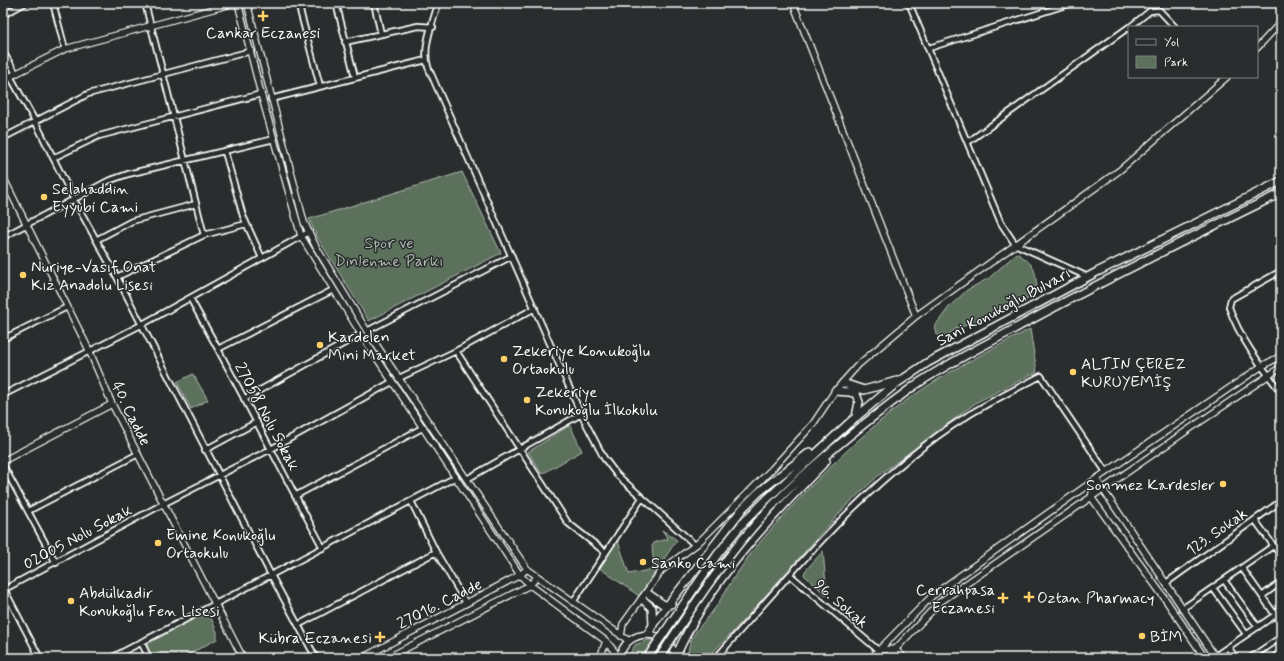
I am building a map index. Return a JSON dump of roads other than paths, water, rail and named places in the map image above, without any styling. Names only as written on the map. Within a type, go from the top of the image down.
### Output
[{"type":"highway","name":"Sani Konukoğlu Bulvarı","points":[[647,658],[717,555],[742,524],[849,423],[904,378],[927,363],[1088,277],[1281,181]]},
{"type":"highway","name":"Sani Konukoğlu Bulvarı","points":[[659,658],[724,562],[740,541],[773,505],[790,487],[851,436],[915,386],[947,366],[1101,282],[1281,193]]},
{"type":"highway","points":[[843,382],[864,390],[882,386],[904,378]]},
{"type":"highway","points":[[835,391],[856,394],[859,402],[856,417]]},
{"type":"highway","points":[[648,634],[653,625],[671,604],[743,508],[774,480],[849,423]]},
{"type":"highway","points":[[676,657],[688,628],[726,570],[761,529],[851,436]]},
{"type":"highway","points":[[647,593],[664,605],[671,604]]},
{"type":"highway","points":[[642,599],[652,608],[653,625]]},
{"type":"main road","points":[[618,658],[629,641],[639,636],[648,634],[653,634],[666,640],[672,647],[676,657]]},
{"type":"street","points":[[3,15],[25,3]]},
{"type":"street","points":[[53,3],[65,49]]},
{"type":"street","points":[[145,3],[164,74],[173,118],[204,235]]},
{"type":"street","points":[[3,80],[65,49],[151,24],[235,3]]},
{"type":"street","points":[[238,3],[261,94],[301,236],[360,334],[424,427],[520,575],[530,585],[606,641],[618,658]]},
{"type":"street","points":[[247,3],[271,98],[309,232],[367,331],[527,569],[629,641]]},
{"type":"street","points":[[298,3],[320,86]]},
{"type":"street","points":[[336,3],[355,77]]},
{"type":"street","points":[[374,3],[381,34]]},
{"type":"street","points":[[438,3],[433,27],[425,48],[426,60],[581,414],[604,458],[617,475],[696,545]]},
{"type":"street","points":[[793,3],[916,316]]},
{"type":"street","points":[[909,3],[1001,223],[1015,244],[1088,277]]},
{"type":"street","points":[[929,48],[1072,3]]},
{"type":"street","points":[[1130,26],[1150,11],[1159,10],[1174,26]]},
{"type":"street","points":[[1258,47],[1281,22]]},
{"type":"street","points":[[346,42],[418,26],[433,27]]},
{"type":"street","points":[[968,142],[1128,28]]},
{"type":"street","points":[[3,138],[88,94],[251,51]]},
{"type":"street","points":[[3,52],[16,74]]},
{"type":"street","points":[[271,98],[426,60]]},
{"type":"street","points":[[10,76],[35,121],[74,200],[117,277],[271,576],[316,658]]},
{"type":"street","points":[[621,636],[623,624],[647,593],[662,570],[696,545],[803,436],[835,391],[858,365],[916,316],[1120,170],[1226,78]]},
{"type":"street","points":[[53,158],[99,136],[261,94]]},
{"type":"street","points":[[3,237],[108,181],[184,160],[226,152],[274,139]]},
{"type":"street","points":[[226,152],[246,224],[262,258]]},
{"type":"street","name":"40. Cadde","points":[[3,177],[5,187],[27,224],[88,350],[112,404],[243,658]]},
{"type":"street","points":[[96,240],[132,221],[196,204]]},
{"type":"street","points":[[117,277],[204,235],[246,224]]},
{"type":"street","points":[[3,395],[88,350],[142,325],[309,232]]},
{"type":"street","points":[[367,331],[512,256]]},
{"type":"street","points":[[1281,272],[1231,299],[1229,302],[1232,316],[1240,332],[1281,392]]},
{"type":"street","points":[[218,349],[333,290]]},
{"type":"street","name":"27058 Nolu Sokak","points":[[190,298],[257,422],[322,548]]},
{"type":"street","points":[[3,339],[67,307]]},
{"type":"street","points":[[399,378],[456,351],[535,308]]},
{"type":"street","points":[[244,398],[360,334]]},
{"type":"street","points":[[456,351],[568,523],[605,552]]},
{"type":"street","points":[[871,658],[933,595],[1106,472],[1262,366],[1281,356]]},
{"type":"street","points":[[878,650],[887,658],[940,602],[1281,367]]},
{"type":"street","points":[[716,658],[790,575],[864,499],[906,462],[966,417],[1041,376],[1106,472]]},
{"type":"street","name":"02005 Nolu Sokak","points":[[3,589],[56,563],[163,504],[271,449],[392,382]]},
{"type":"street","points":[[3,461],[112,404]]},
{"type":"street","points":[[467,479],[581,414]]},
{"type":"street","points":[[206,450],[257,422]]},
{"type":"street","points":[[295,496],[424,427]]},
{"type":"street","points":[[28,511],[138,454]]},
{"type":"street","points":[[3,465],[56,563]]},
{"type":"street","points":[[111,658],[215,603],[271,576],[456,477]]},
{"type":"street","points":[[1096,479],[1215,657],[1281,610]]},
{"type":"street","points":[[1091,497],[1096,479]]},
{"type":"street","points":[[1091,497],[1163,596],[1205,658]]},
{"type":"street","points":[[573,602],[642,498]]},
{"type":"street","points":[[411,501],[436,552],[466,603]]},
{"type":"street","name":"123. Sokak","points":[[1166,583],[1281,501]]},
{"type":"street","points":[[1255,520],[1281,556]]},
{"type":"street","points":[[1182,609],[1273,546]]},
{"type":"street","points":[[298,625],[436,552]]},
{"type":"street","points":[[1242,568],[1281,623]]},
{"type":"street","name":"27016. Cadde","points":[[362,658],[520,575],[527,569]]},
{"type":"street","name":"96. Sokak","points":[[790,575],[878,650]]},
{"type":"street","name":"27016. Cadde","points":[[387,658],[530,585],[537,577]]},
{"type":"street","points":[[1224,580],[1258,627]]},
{"type":"street","points":[[1262,596],[1281,582]]},
{"type":"street","points":[[1213,588],[1246,634]]},
{"type":"street","points":[[3,589],[39,658]]},
{"type":"street","points":[[1250,658],[1281,638]]},
{"type":"street","points":[[600,658],[606,641]]},
{"type":"street","points":[[141,642],[149,658]]},
{"type":"street","points":[[1262,658],[1281,645]]},
{"type":"street","points":[[1228,647],[1236,658]]},
{"type":"street","points":[[878,650],[895,649],[904,658]]},
{"type":"place","name":"Cankar Eczanesi","points":[[263,16]]},
{"type":"place","name":"Selahaddin Eyyubi Cami","points":[[44,197]]},
{"type":"place","name":"Nuriye-Vasıf Onat Kız Anadolu Lisesi","points":[[23,275]]},
{"type":"place","name":"Kardelen Mini Market","points":[[320,345]]},
{"type":"place","name":"Zekeriye Konukoğlu Ortaokulu","points":[[504,359]]},
{"type":"place","name":"ALTIN ÇEREZ KURUYEMİŞ","points":[[1073,372]]},
{"type":"place","name":"Zekeriye Konukoğlu İlkokulu","points":[[527,400]]},
{"type":"place","name":"Sonmez Kardesler","points":[[1223,484]]},
{"type":"place","name":"Emine Konukoğlu Ortaokulu","points":[[158,543]]},
{"type":"place","name":"Sanko Cami","points":[[643,562]]},
{"type":"place","name":"Oztan Pharmacy","points":[[1029,597]]},
{"type":"place","name":"Cerrahpasa Eczanesi","points":[[1003,598]]},
{"type":"place","name":"Abdülkadir Konukoğlu Fen Lisesi","points":[[71,601]]},
{"type":"place","name":"BİM","points":[[1142,636]]},
{"type":"place","name":"Kübra Eczanesi","points":[[380,637]]},
{"type":"park label","name":"Spor ve Dinlenme Parkı","points":[[389,251]]}]
